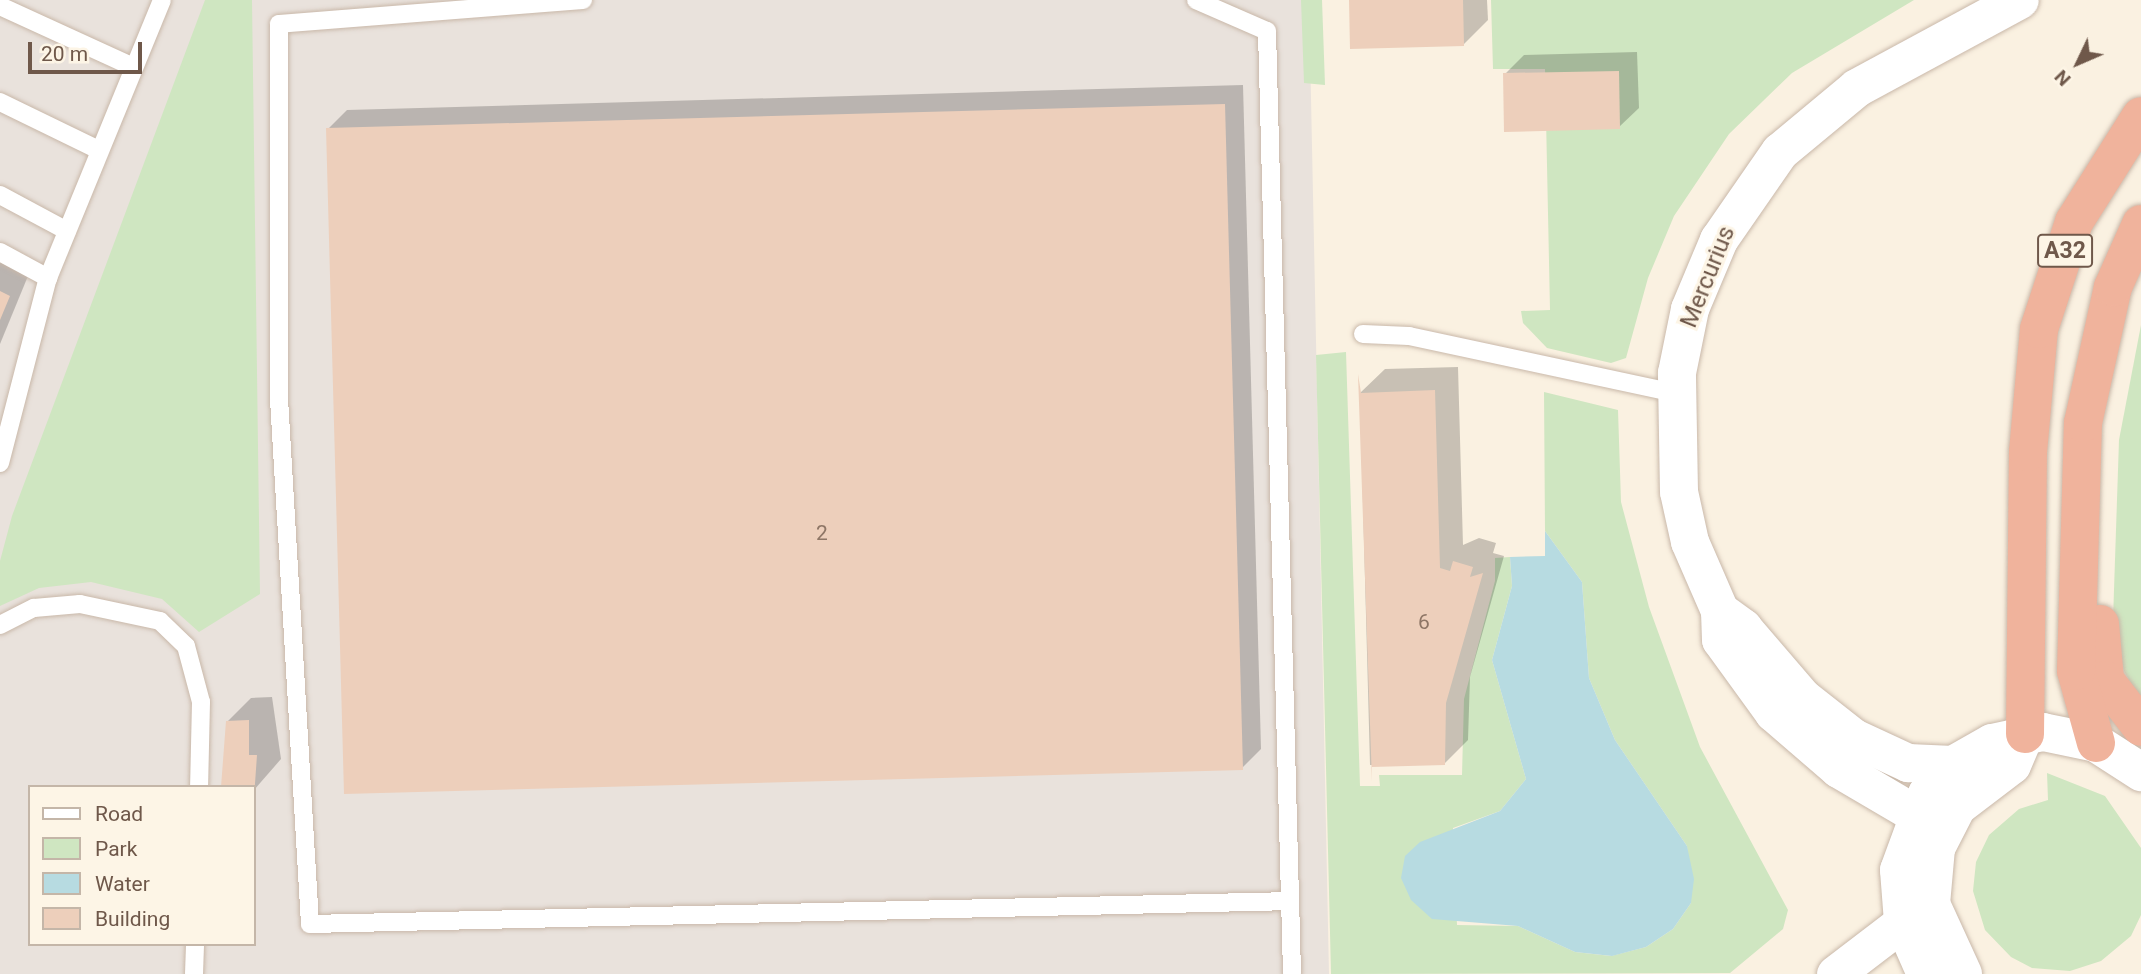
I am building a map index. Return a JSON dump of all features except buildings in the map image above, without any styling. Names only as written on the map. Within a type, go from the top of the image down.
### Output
[{"type":"highway","name":"A32","points":[[2025,734],[2028,452],[2039,329],[2074,222],[2141,116]]},
{"type":"highway","name":"A32","points":[[2096,743],[2076,671],[2075,546],[2094,357],[2113,287],[2141,224]]},
{"type":"highway","points":[[2075,546],[2100,612],[2105,680],[2141,727]]},
{"type":"main road","name":"Mercurius","points":[[1917,815],[1839,769],[1774,713],[1721,639],[1720,611],[1683,509],[1675,393],[1690,309],[1707,264],[1733,215],[1780,152],[1857,88],[2020,0]]},
{"type":"main road","points":[[1720,611],[1743,628],[1803,698],[1854,738],[1908,763],[1953,765],[2025,734],[2096,743],[2141,772]]},
{"type":"main road","points":[[1951,974],[1931,904],[1936,848],[1957,807],[2012,765],[2025,734]]},
{"type":"main road","points":[[1951,974],[1903,922],[1899,870],[1917,815],[1953,765]]},
{"type":"main road","points":[[1917,815],[1936,848]]},
{"type":"street","points":[[1835,974],[1903,922]]},
{"type":"lane","points":[[0,463],[5,425],[48,278],[133,67],[163,0]]},
{"type":"lane","points":[[583,0],[279,24],[279,399],[310,923],[1290,901]]},
{"type":"lane","points":[[1196,0],[1267,31],[1292,974]]},
{"type":"lane","points":[[0,6],[133,67]]},
{"type":"lane","points":[[0,102],[99,150]]},
{"type":"lane","points":[[0,195],[67,230]]},
{"type":"lane","points":[[0,252],[48,278]]},
{"type":"lane","points":[[1363,334],[1409,336],[1675,393]]},
{"type":"lane","points":[[0,625],[34,608],[80,604],[160,621],[186,646],[201,702],[199,785]]},
{"type":"lane","points":[[194,974],[195,946]]},
{"type":"shaded area","points":[[0,0],[1309,0],[1329,974],[0,974]]},
{"type":"green space","points":[[205,0],[252,0],[260,594],[199,632],[162,599],[91,582],[39,588],[0,606],[0,561],[12,516]]},
{"type":"green space","points":[[1301,0],[1322,0],[1325,85],[1304,83]]},
{"type":"green space","points":[[1491,0],[1914,0],[1792,73],[1729,134],[1674,216],[1648,278],[1626,358],[1611,363],[1547,348],[1523,323],[1521,311],[1550,310],[1545,69],[1493,69]]},
{"type":"green space","points":[[2141,325],[2141,702],[2124,671],[2113,620],[2119,440]]},
{"type":"green space","points":[[1346,352],[1360,786],[1380,786],[1379,775],[1462,775],[1464,699],[1495,581],[1495,558],[1510,557],[1512,586],[1492,660],[1526,779],[1500,811],[1453,828],[1457,925],[1518,926],[1575,952],[1611,956],[1646,947],[1673,929],[1691,903],[1687,846],[1615,740],[1589,678],[1582,582],[1545,531],[1544,392],[1618,410],[1621,502],[1649,607],[1700,747],[1788,910],[1783,929],[1730,973],[1331,974],[1316,355]]},
{"type":"green space","points":[[2047,773],[2105,796],[2141,848],[2141,915],[2131,936],[2101,961],[2070,971],[2032,968],[2011,957],[1985,930],[1973,891],[1976,862],[1989,835],[2019,809],[2048,800]]},
{"type":"water","points":[[1545,531],[1582,582],[1589,678],[1615,740],[1687,846],[1694,879],[1691,903],[1673,929],[1646,947],[1612,956],[1575,952],[1518,926],[1432,919],[1411,900],[1401,878],[1405,856],[1420,842],[1500,811],[1526,779],[1492,660],[1512,586],[1510,557],[1545,556]]}]
